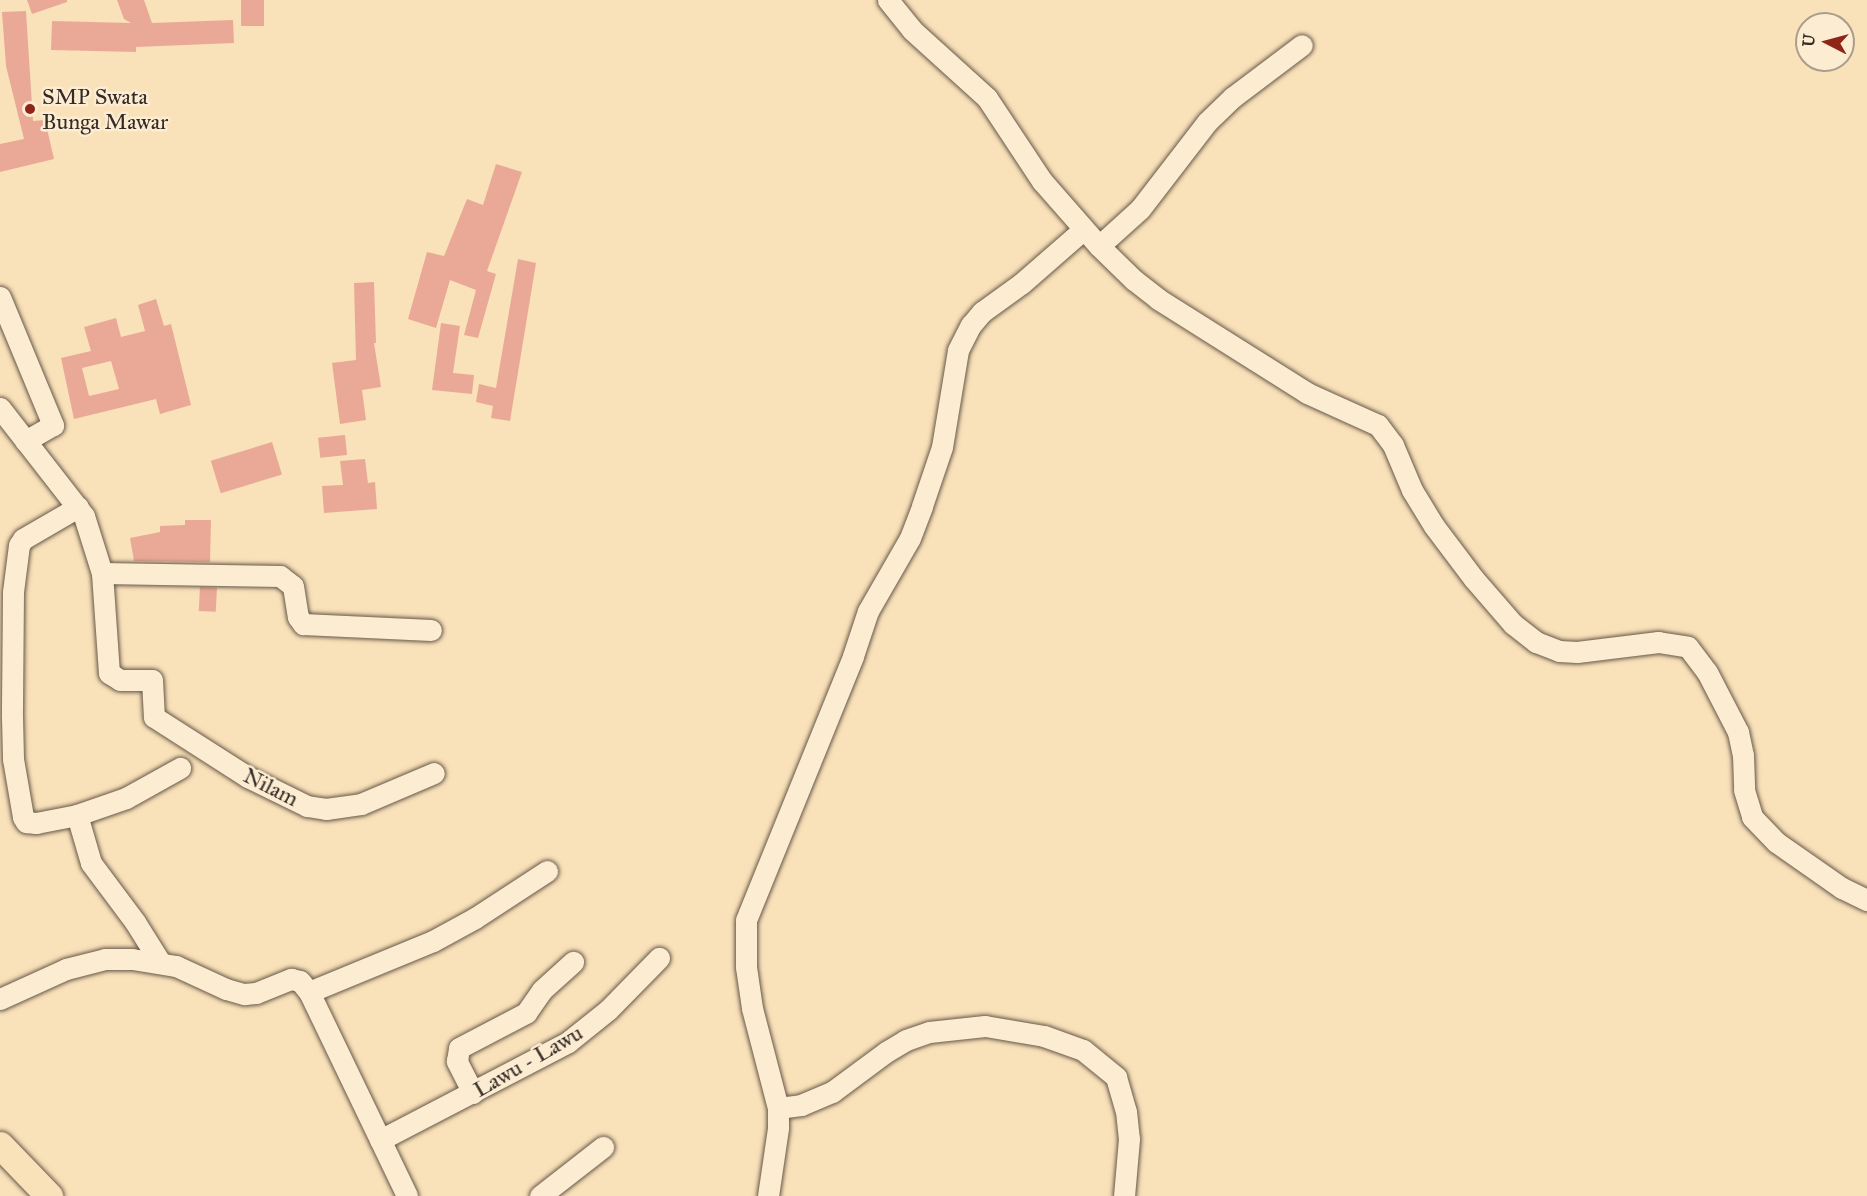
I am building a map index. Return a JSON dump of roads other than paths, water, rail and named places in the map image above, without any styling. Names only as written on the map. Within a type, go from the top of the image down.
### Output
[{"type":"main road","points":[[4,1155],[49,1196]]},
{"type":"street","points":[[888,0],[912,30],[987,98],[1042,181],[1099,246],[1158,299],[1307,393],[1378,425],[1393,445],[1424,510],[1449,547],[1505,615],[1536,642],[1568,652],[1649,642],[1670,642],[1689,647],[1707,672],[1738,732],[1743,755],[1744,790],[1752,817],[1776,842],[1842,888],[1867,900]]},
{"type":"street","points":[[1099,246],[1140,209],[1207,122],[1233,97],[1302,45]]},
{"type":"street","points":[[768,1196],[778,1128],[778,1108],[752,1008],[746,968],[746,920],[853,656],[868,612],[909,538],[922,506],[944,436],[950,384],[958,350],[971,325],[982,312],[1022,283],[1084,229]]},
{"type":"street","points":[[0,297],[53,425],[26,441]]},
{"type":"street","points":[[0,408],[78,507],[93,538],[102,573],[280,576],[293,586],[298,617],[303,624],[431,630]]},
{"type":"street","points":[[78,507],[23,539],[8,564],[6,722],[26,822],[36,823],[77,815],[126,798],[180,768]]},
{"type":"street","name":"Nilam","points":[[102,573],[109,673],[120,680],[152,680],[154,717],[248,777],[306,806],[326,809],[361,804],[434,773]]},
{"type":"street","points":[[77,815],[91,862],[135,922],[160,962]]},
{"type":"street","points":[[309,993],[433,941],[547,871]]},
{"type":"street","points":[[0,999],[88,962],[126,958],[176,966],[238,993],[256,993],[291,979],[300,981],[309,993],[407,1196]]},
{"type":"street","name":"Lawu - Lawu","points":[[380,1140],[472,1093],[582,1032],[659,958]]},
{"type":"street","points":[[472,1093],[457,1061],[459,1047],[526,1013],[542,990],[573,962]]},
{"type":"street","points":[[778,1108],[801,1105],[832,1092],[886,1052],[906,1040],[929,1032],[985,1026],[1044,1036],[1083,1050],[1116,1077],[1126,1111],[1129,1139],[1124,1196]]},
{"type":"street","points":[[540,1196],[603,1147]]},
{"type":"place","name":"SMP Swata Bunga Mawar","points":[[30,109]]}]
